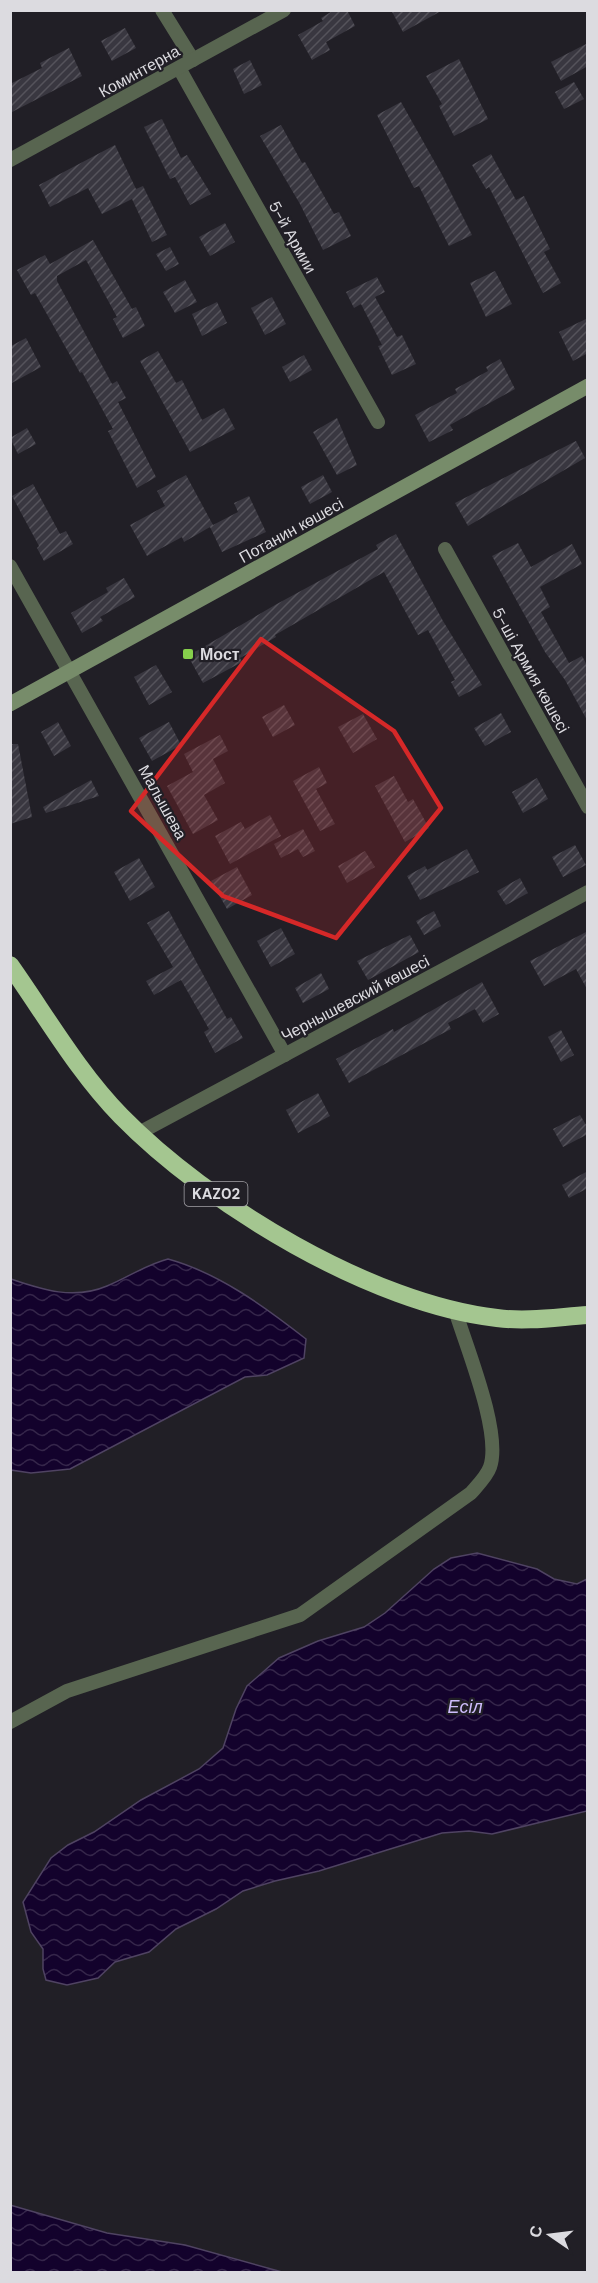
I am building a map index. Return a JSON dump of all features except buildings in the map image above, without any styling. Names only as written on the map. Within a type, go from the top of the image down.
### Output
[{"type":"highway","name":"KAZ02","points":[[10,965],[87,1075],[139,1133],[180,1169],[284,1240],[351,1274],[455,1310],[497,1318],[535,1320],[588,1315]]},
{"type":"main road","name":"Потанин көшесі","points":[[10,705],[588,386]]},
{"type":"street","points":[[162,10],[193,60]]},
{"type":"street","name":"Коминтерна","points":[[10,160],[284,10]]},
{"type":"street","name":"5-й Армии","points":[[179,68],[378,422]]},
{"type":"street","name":"5-ші Армия көшесі","points":[[445,549],[588,807]]},
{"type":"street","name":"Малышева","points":[[10,566],[72,671],[285,1055]]},
{"type":"street","name":"Чернышевский көшесі","points":[[139,1133],[588,892]]},
{"type":"street","points":[[10,1722],[67,1690],[300,1615],[471,1493],[490,1469],[493,1450],[491,1427],[455,1310]]},
{"type":"highlighted area","points":[[261,639],[394,731],[441,808],[336,938],[223,896],[131,811]]},
{"type":"water","points":[[168,1259],[223,1282],[274,1315],[306,1339],[304,1358],[267,1375],[245,1377],[70,1469],[31,1473],[11,1470],[11,1279],[47,1290],[83,1292],[107,1286],[152,1264]]},
{"type":"water","name":"Есіл","points":[[477,1553],[537,1569],[554,1579],[577,1584],[587,1579],[587,1811],[492,1834],[469,1831],[442,1833],[319,1871],[275,1881],[243,1891],[216,1909],[176,1929],[149,1952],[115,1962],[98,1978],[67,1985],[46,1980],[43,1969],[43,1949],[31,1932],[23,1902],[51,1858],[141,1800],[199,1769],[223,1748],[236,1709],[247,1686],[279,1658],[318,1641],[364,1627],[385,1613],[434,1569],[451,1558]]},
{"type":"water","points":[[10,2205],[107,2233],[185,2245],[282,2272],[11,2272]]},
{"type":"place","name":"Мост","points":[[188,654]]}]
